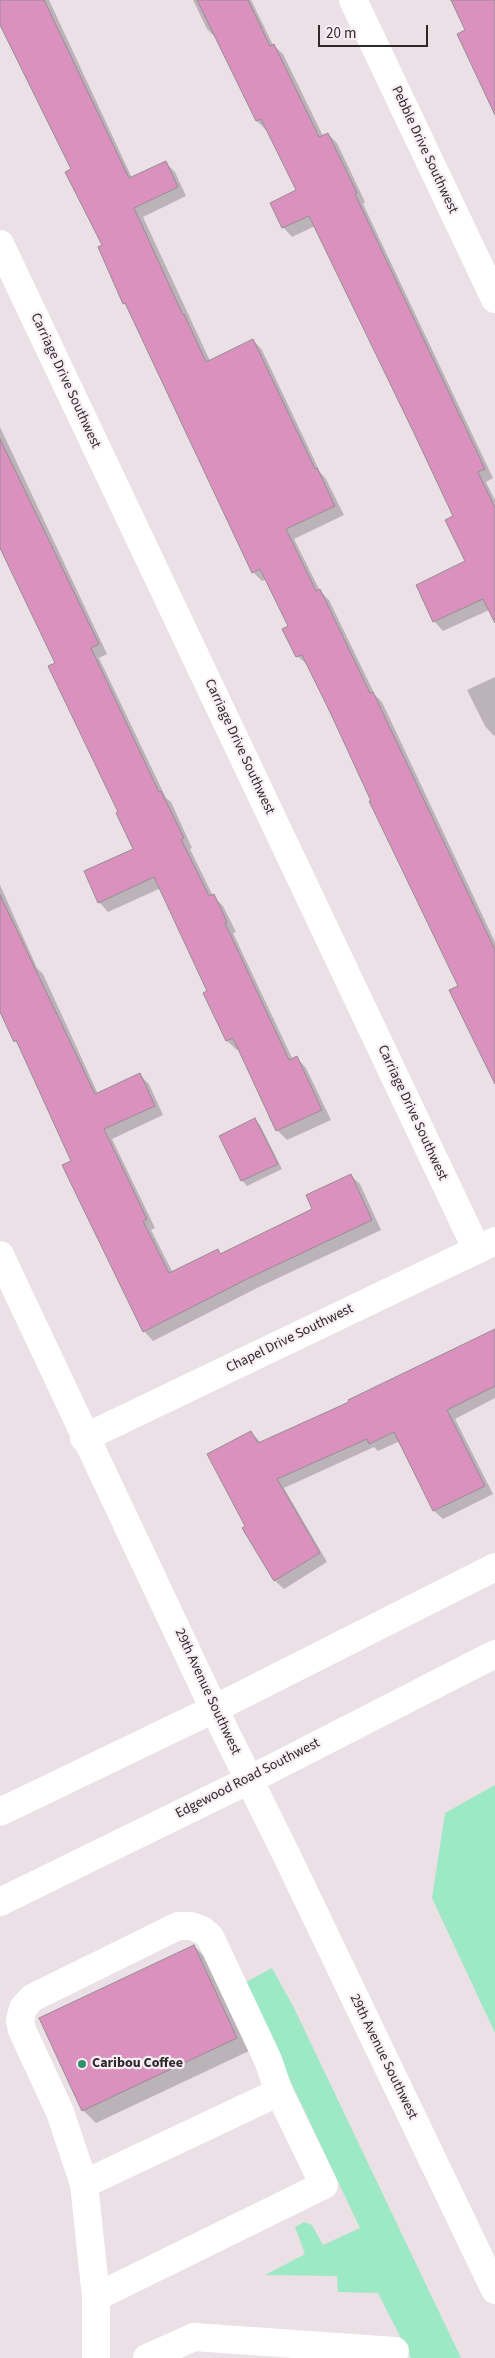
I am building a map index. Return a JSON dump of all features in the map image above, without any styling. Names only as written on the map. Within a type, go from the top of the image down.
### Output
[{"type":"street","name":"Pebble Drive Southwest","points":[[353,0],[495,299]]},
{"type":"street","name":"Carriage Drive Southwest","points":[[0,244],[486,1245]]},
{"type":"street","name":"Chapel Drive Southwest","points":[[84,1438],[486,1245]]},
{"type":"street","name":"29th Avenue Southwest","points":[[0,1255],[84,1438],[495,2290]]},
{"type":"street","points":[[0,1812],[214,1709],[495,1567]]},
{"type":"street","name":"Edgewood Road Southwest","points":[[0,1902],[249,1780],[495,1654]]},
{"type":"street","points":[[96,2297],[324,2186],[279,2092],[268,2060],[210,1937],[196,1928],[178,1926],[32,1998],[24,2008],[20,2021],[22,2030],[60,2112],[84,2184],[96,2297],[96,2358]]},
{"type":"street","points":[[84,2184],[279,2092]]},
{"type":"street","points":[[147,2358],[194,2337],[395,2351]]},
{"type":"green space","points":[[495,1785],[495,2033],[432,1898],[445,1813]]},
{"type":"green space","points":[[272,1968],[294,2008],[461,2358],[411,2358],[378,2293],[338,2292],[337,2276],[265,2275],[305,2254],[295,2227],[304,2222],[312,2225],[323,2245],[360,2228],[244,1983]]},
{"type":"building","points":[[0,0],[44,0],[129,178],[166,161],[178,187],[134,208],[206,362],[253,339],[315,469],[317,468],[335,506],[286,529],[316,591],[320,589],[370,693],[373,692],[495,950],[495,1084],[449,990],[458,986],[369,801],[371,801],[330,712],[302,655],[296,657],[282,629],[288,626],[260,569],[252,573],[125,303],[123,304],[98,247],[102,245],[65,172],[71,169],[0,25]]},
{"type":"building","points":[[197,0],[248,0],[270,46],[274,44],[319,137],[328,133],[357,193],[355,194],[485,469],[478,472],[495,508],[495,623],[483,599],[433,622],[416,585],[465,561],[445,520],[453,516],[309,216],[282,228],[270,203],[296,190],[261,119],[256,121]]},
{"type":"building","points":[[451,0],[495,0],[495,115],[457,34],[465,30]]},
{"type":"building","points":[[0,439],[99,644],[91,648],[159,792],[161,791],[184,838],[181,839],[209,896],[214,894],[227,922],[225,923],[289,1060],[297,1056],[322,1110],[276,1131],[233,1038],[226,1041],[203,993],[207,991],[154,877],[98,903],[84,871],[133,849],[116,813],[118,812],[48,666],[55,663],[0,548]]},
{"type":"building","points":[[0,895],[95,1094],[140,1073],[155,1106],[104,1129],[147,1219],[143,1221],[169,1273],[218,1249],[220,1254],[312,1209],[306,1195],[351,1174],[372,1220],[249,1278],[143,1332],[62,1165],[71,1161],[16,1040],[14,1042],[0,1012]]},
{"type":"building","points":[[255,1118],[278,1164],[241,1181],[219,1136]]},
{"type":"building","points":[[495,1329],[495,1386],[447,1410],[485,1486],[433,1511],[394,1432],[369,1444],[367,1439],[277,1479],[320,1553],[274,1581],[242,1528],[245,1526],[207,1454],[251,1431],[258,1443],[349,1402],[348,1400]]},
{"type":"building","points":[[194,1945],[237,2038],[82,2111],[39,2018]]},
{"type":"place","name":"Caribou Coffee","points":[[82,2064]]}]
